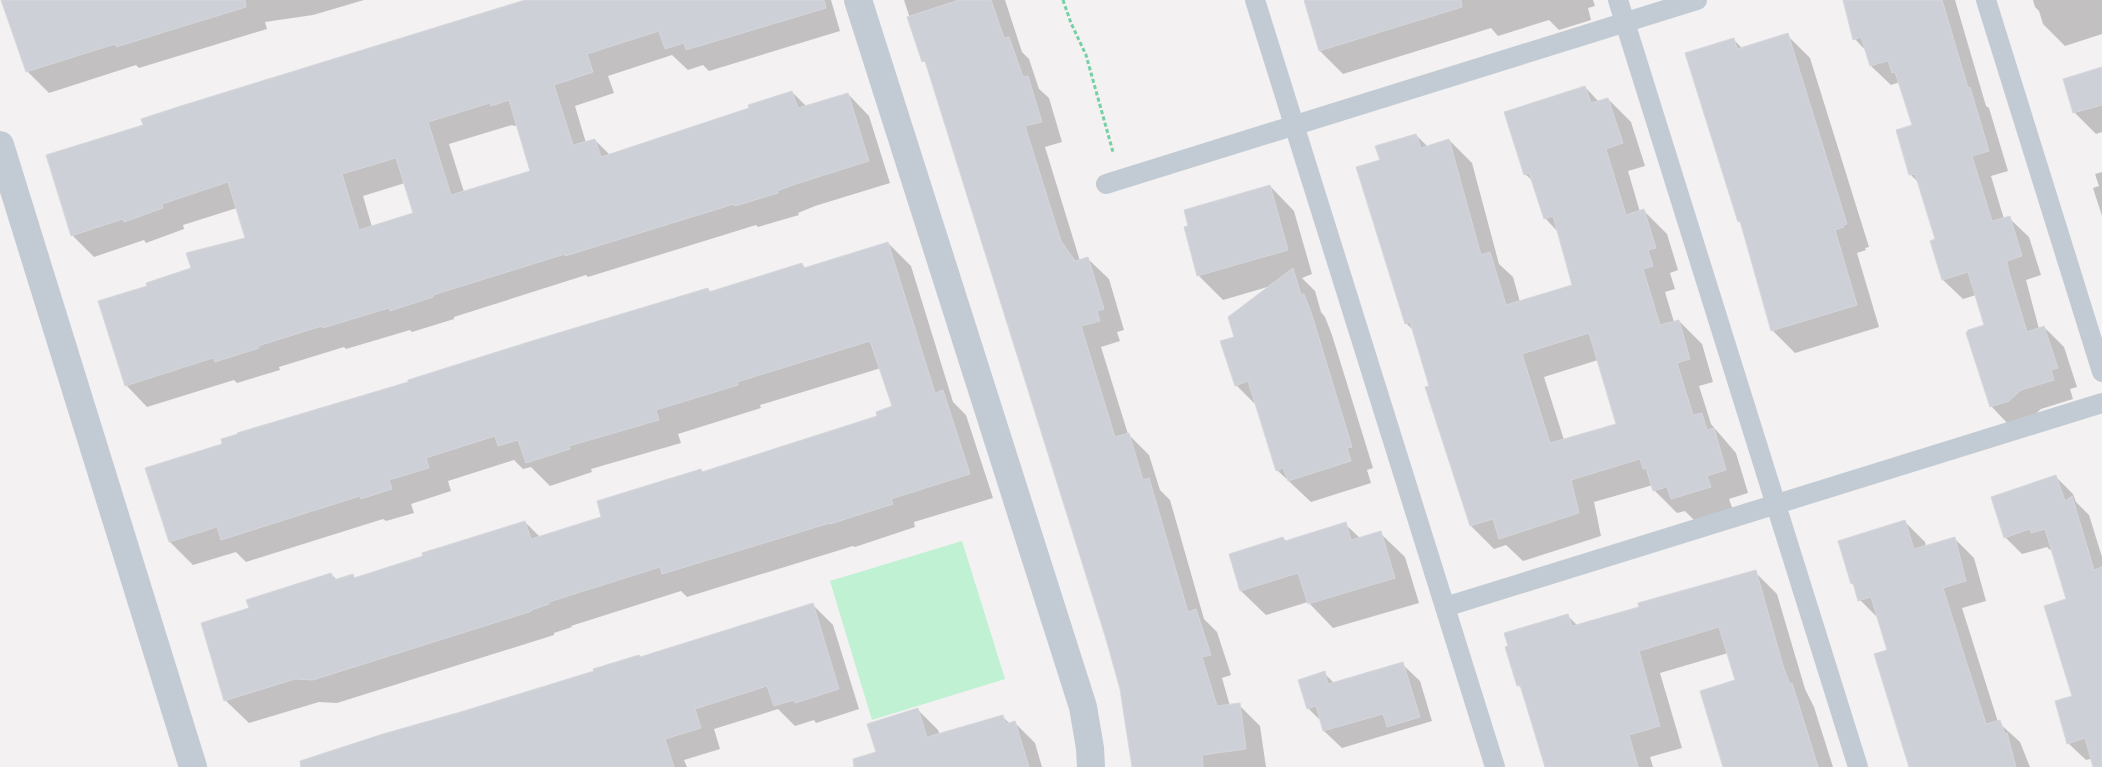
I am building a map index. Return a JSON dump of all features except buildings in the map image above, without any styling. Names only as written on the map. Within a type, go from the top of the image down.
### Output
[{"type":"street","points":[[858,0],[1083,707],[1090,748],[1091,767]]},
{"type":"street","points":[[0,145],[193,767]]},
{"type":"lane","points":[[1256,0],[1495,767]]},
{"type":"lane","points":[[1618,0],[1858,767]]},
{"type":"lane","points":[[1114,182],[1697,0]]},
{"type":"lane","points":[[1986,0],[2102,372]]},
{"type":"lane","points":[[1445,607],[2102,403]]},
{"type":"path","points":[[1063,0],[1086,56],[1114,182]]},
{"type":"green space","points":[[962,541],[1005,679],[872,720],[830,581]]}]
